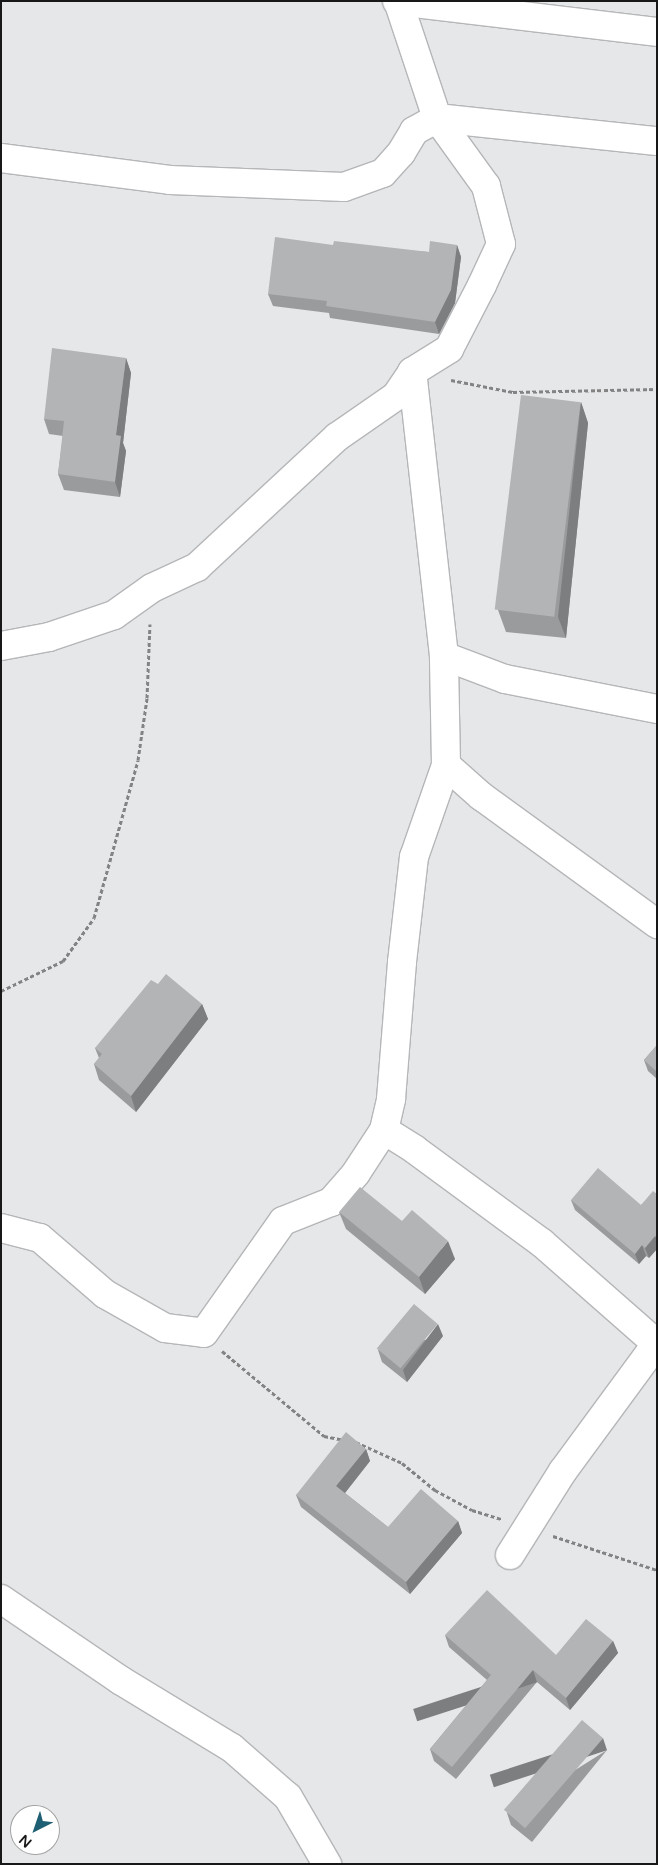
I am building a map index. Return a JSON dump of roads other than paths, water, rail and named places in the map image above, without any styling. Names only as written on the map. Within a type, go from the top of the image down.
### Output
[{"type":"street","points":[[1,646],[49,637],[114,615],[152,588],[197,567],[337,437],[396,396],[412,372],[449,349],[501,244],[486,186],[437,118],[397,1],[657,32]]},
{"type":"street","points":[[1,158],[170,180],[344,187],[383,172],[401,153],[414,131],[437,118],[657,141]]},
{"type":"street","points":[[1,1228],[40,1238],[105,1294],[165,1328],[204,1332],[283,1221],[331,1202],[356,1173],[384,1130],[391,1099],[402,962],[414,857],[446,765],[444,656],[412,372]]},
{"type":"street","points":[[444,656],[505,679],[657,709]]},
{"type":"street","points":[[446,765],[481,796],[657,924]]},
{"type":"street","points":[[384,1130],[414,1149],[542,1243],[657,1344],[563,1470],[510,1555]]},
{"type":"street","points":[[1,1599],[120,1680],[232,1748],[288,1797],[327,1864]]}]
